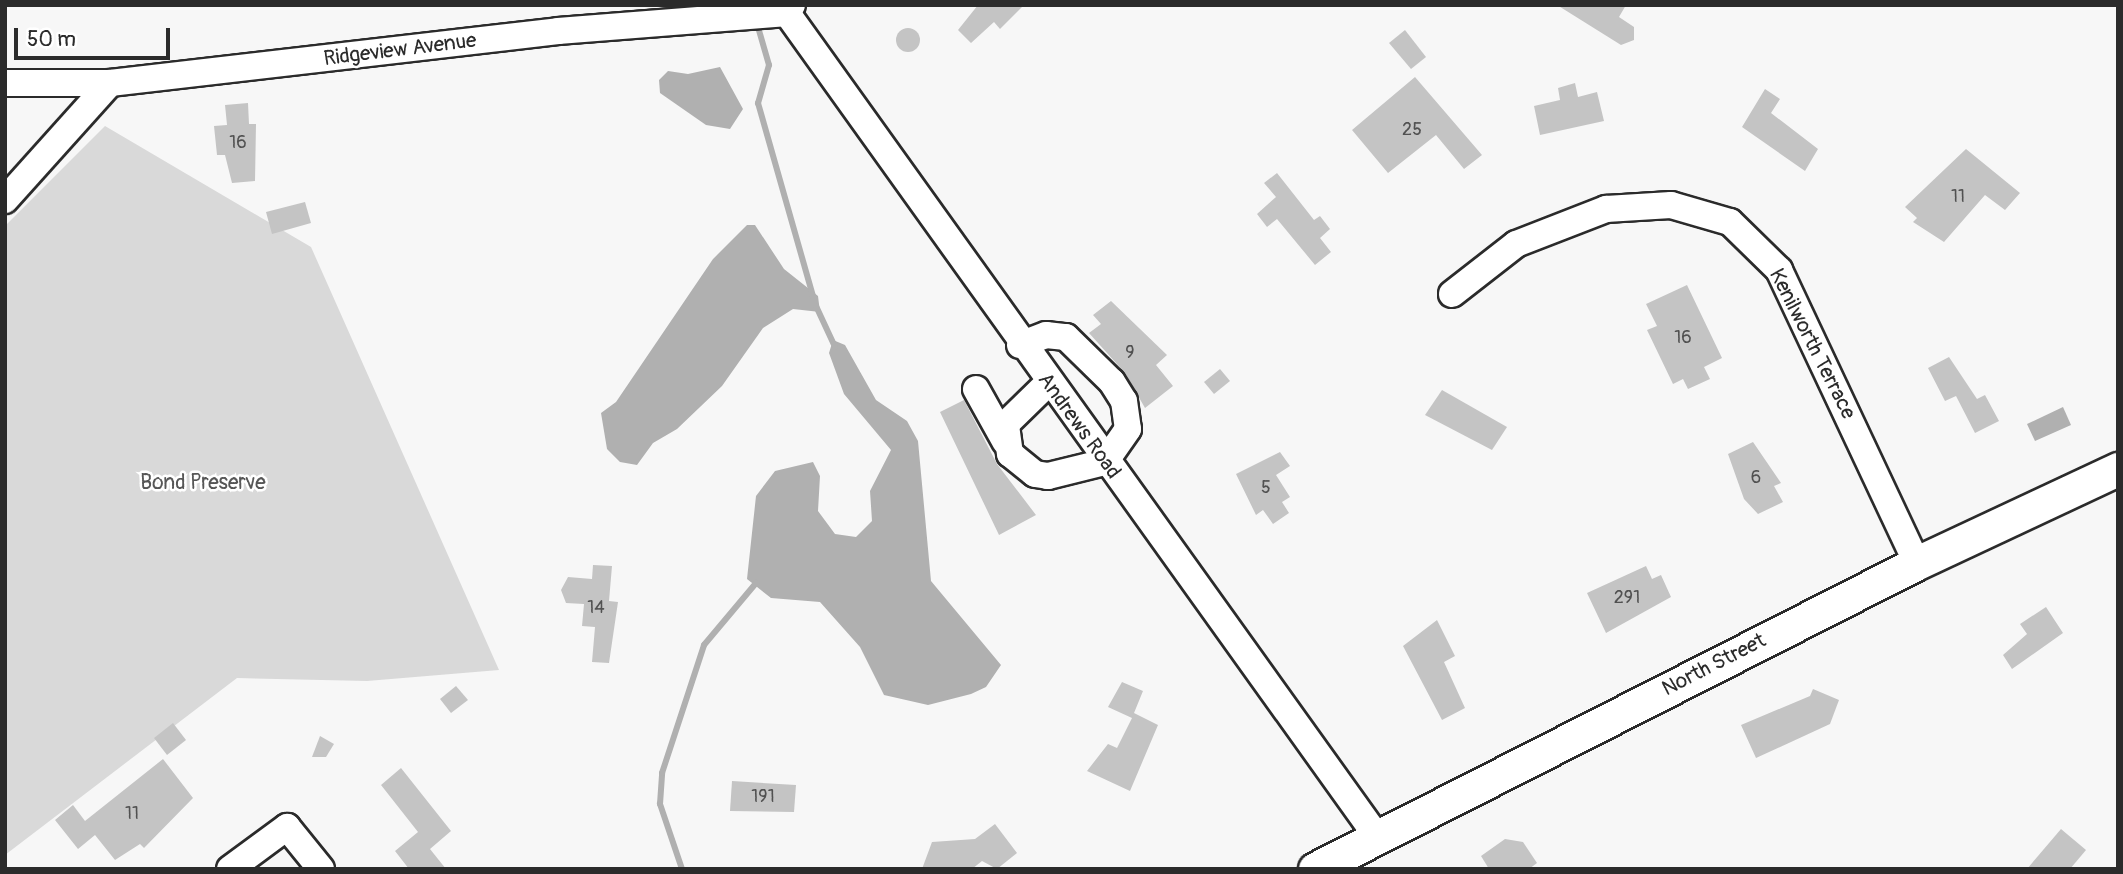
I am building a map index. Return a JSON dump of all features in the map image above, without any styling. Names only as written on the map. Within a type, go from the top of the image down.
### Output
[{"type":"main road","name":"North Street","points":[[1315,869],[1376,835],[1917,563],[2118,469]]},
{"type":"street","name":"Ridgeview Avenue","points":[[5,83],[110,83],[772,12]]},
{"type":"street","name":"Andrews Road","points":[[772,12],[1048,383],[1376,835]]},
{"type":"street","points":[[5,200],[110,83]]},
{"type":"street","name":"Kenilworth Terrace","points":[[1452,294],[1516,244],[1606,209],[1671,205],[1730,222],[1779,270],[1917,563]]},
{"type":"street","points":[[975,389],[1005,441],[1035,474],[1105,462],[1128,429],[1124,401],[1112,382],[1066,337],[1046,335],[1020,345]]},
{"type":"street","points":[[1005,441],[1006,424],[1048,383]]},
{"type":"street","points":[[230,869],[287,827],[321,869]]},
{"type":"green space","name":"Bond Preserve","points":[[105,126],[311,247],[499,670],[367,681],[237,678],[5,855],[5,226]]},
{"type":"shaded area","points":[[720,67],[743,109],[730,129],[706,125],[660,93],[659,80],[668,71],[688,74]]},
{"type":"shaded area","points":[[747,225],[755,225],[784,269],[818,296],[820,312],[793,309],[763,328],[722,386],[677,429],[653,443],[637,465],[620,462],[607,449],[601,413],[616,402],[713,259]]},
{"type":"shaded area","points":[[833,340],[845,345],[876,400],[907,421],[918,441],[931,581],[1001,665],[986,687],[971,694],[928,705],[884,695],[860,647],[820,602],[771,598],[747,579],[756,496],[775,471],[813,462],[820,476],[818,511],[835,534],[856,537],[872,521],[870,491],[891,450],[844,394],[829,353]]},
{"type":"shaded area","points":[[2063,407],[2071,425],[2035,441],[2027,424]]},
{"type":"building","points":[[978,5],[1024,5],[1000,29],[994,22],[971,43],[958,30]]},
{"type":"building","points":[[1557,5],[1626,5],[1619,17],[1634,27],[1634,40],[1621,45]]},
{"type":"building","points":[[908,28],[917,31],[920,40],[917,49],[908,52],[899,49],[896,40],[899,31]]},
{"type":"building","points":[[1405,30],[1426,57],[1411,69],[1389,43]]},
{"type":"building","points":[[1415,77],[1482,155],[1464,169],[1436,135],[1388,173],[1352,130]]},
{"type":"building","points":[[1575,83],[1578,97],[1597,92],[1604,121],[1540,135],[1534,106],[1560,100],[1558,88]]},
{"type":"building","points":[[1765,89],[1780,99],[1771,113],[1818,149],[1805,171],[1742,127]]},
{"type":"building","points":[[248,103],[249,124],[256,124],[255,181],[232,183],[225,155],[217,155],[214,126],[227,125],[225,105]]},
{"type":"building","points":[[1966,149],[2020,193],[2005,210],[1985,195],[1944,242],[1913,222],[1917,218],[1905,207]]},
{"type":"building","points":[[1277,173],[1314,220],[1320,216],[1330,229],[1320,238],[1331,252],[1315,265],[1277,219],[1267,227],[1257,214],[1276,197],[1264,183]]},
{"type":"building","points":[[305,202],[311,223],[272,234],[266,212]]},
{"type":"building","points":[[1687,285],[1722,358],[1704,367],[1710,379],[1688,389],[1683,379],[1673,384],[1647,330],[1657,326],[1646,304]]},
{"type":"building","points":[[1111,301],[1167,355],[1156,365],[1173,386],[1145,408],[1125,373],[1089,333],[1101,324],[1093,315]]},
{"type":"building","points":[[1949,357],[1977,399],[1985,395],[1999,421],[1975,433],[1956,396],[1945,401],[1928,368]]},
{"type":"building","points":[[1220,369],[1230,381],[1214,394],[1204,382]]},
{"type":"building","points":[[1442,390],[1507,427],[1492,450],[1425,415]]},
{"type":"building","points":[[964,400],[997,464],[1036,515],[999,535],[940,412]]},
{"type":"building","points":[[1753,442],[1781,483],[1774,486],[1783,502],[1758,514],[1744,499],[1728,454]]},
{"type":"building","points":[[1280,452],[1290,466],[1276,475],[1290,497],[1282,502],[1289,513],[1273,524],[1263,510],[1256,515],[1236,474]]},
{"type":"building","points":[[593,565],[612,566],[609,601],[618,602],[609,663],[592,662],[595,627],[582,626],[584,604],[566,603],[561,590],[568,577],[592,579]]},
{"type":"building","points":[[1646,566],[1652,579],[1661,575],[1671,597],[1606,633],[1587,593]]},
{"type":"building","points":[[2046,607],[2063,633],[2012,669],[2003,655],[2027,634],[2020,624]]},
{"type":"building","points":[[1437,620],[1455,656],[1444,662],[1465,708],[1442,720],[1403,646]]},
{"type":"building","points":[[1122,682],[1143,691],[1134,713],[1158,725],[1130,791],[1087,771],[1108,744],[1117,748],[1132,718],[1108,707]]},
{"type":"building","points":[[456,686],[468,700],[451,713],[440,699]]},
{"type":"building","points":[[1813,689],[1839,700],[1830,724],[1756,758],[1741,725],[1810,696]]},
{"type":"building","points":[[173,723],[186,740],[167,755],[154,738]]},
{"type":"building","points":[[320,736],[334,744],[326,757],[312,757]]},
{"type":"building","points":[[163,759],[193,798],[144,848],[140,844],[115,860],[95,835],[78,849],[55,820],[73,805],[85,821]]},
{"type":"building","points":[[401,768],[451,831],[430,849],[446,869],[409,869],[395,851],[418,832],[381,785]]},
{"type":"building","points":[[732,781],[796,785],[794,812],[730,811]]},
{"type":"building","points":[[995,824],[1017,853],[997,869],[982,861],[972,869],[922,869],[932,842],[975,839]]},
{"type":"building","points":[[2061,829],[2086,850],[2070,869],[2027,869]]},
{"type":"building","points":[[1505,839],[1523,842],[1537,863],[1529,869],[1489,869],[1481,856]]},
{"type":"waterway","points":[[756,20],[769,65],[758,103],[813,296]]},
{"type":"waterway","points":[[816,306],[835,347]]},
{"type":"waterway","points":[[682,869],[660,804],[662,773],[704,645],[756,583]]}]
